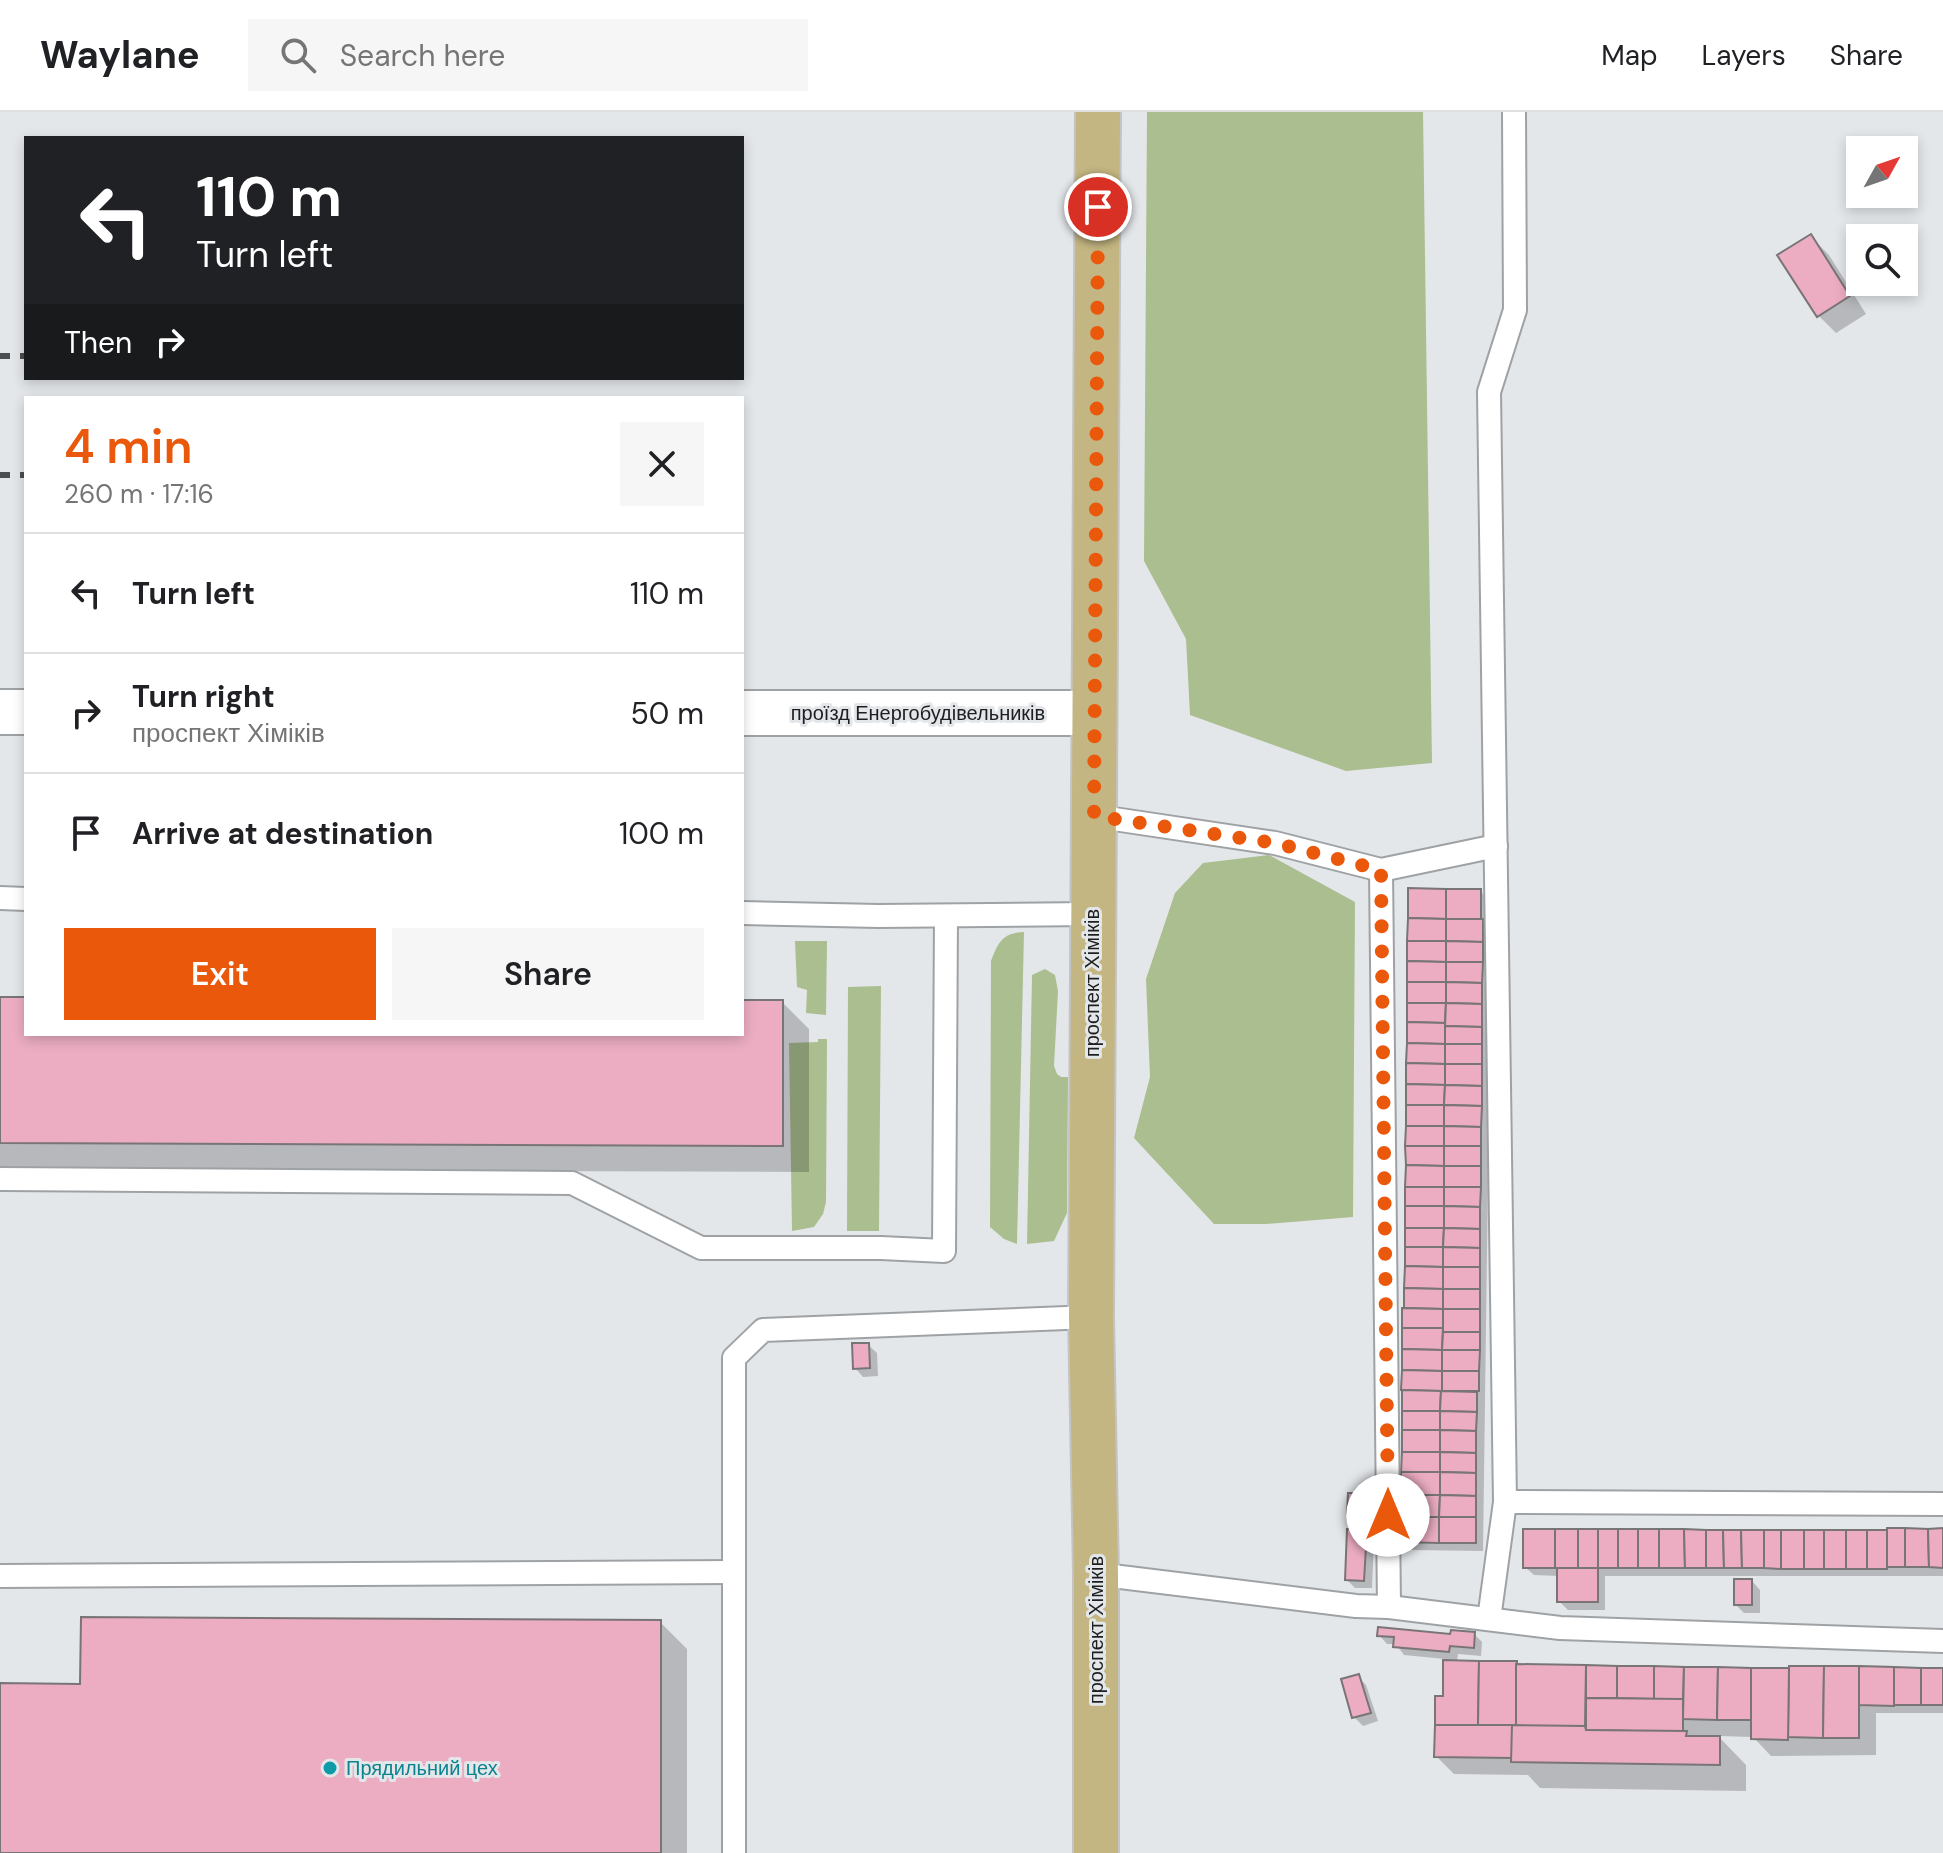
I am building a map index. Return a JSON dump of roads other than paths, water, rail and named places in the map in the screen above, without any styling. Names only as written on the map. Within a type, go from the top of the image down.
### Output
[{"type":"main road","name":"проспект Хіміків","points":[[1096,1853],[1096,1574],[1091,1317],[1098,112]]},
{"type":"street","points":[[0,712],[24,712]]},
{"type":"street","name":"проїзд Енергобудівельників","points":[[744,713],[1094,713]]},
{"type":"lane","points":[[1489,1619],[1505,1502],[1489,392],[1515,310],[1514,112]]},
{"type":"lane","points":[[1094,816],[1275,843],[1381,870],[1496,846]]},
{"type":"lane","points":[[1381,870],[1389,1607]]},
{"type":"lane","points":[[0,898],[24,899]]},
{"type":"lane","points":[[744,913],[946,916],[1092,914]]},
{"type":"lane","points":[[0,1179],[572,1183],[701,1248],[944,1251],[946,916]]},
{"type":"lane","points":[[734,1853],[734,1358],[763,1330],[1091,1317]]},
{"type":"lane","points":[[1505,1502],[1943,1504]]},
{"type":"lane","points":[[0,1576],[734,1572]]},
{"type":"lane","points":[[1096,1574],[1560,1628],[1943,1641]]},
{"type":"railway","points":[[0,356],[24,356]]},
{"type":"railway","points":[[0,475],[24,475]]},
{"type":"place","name":"Прядильний цех","points":[[330,1768]]}]
